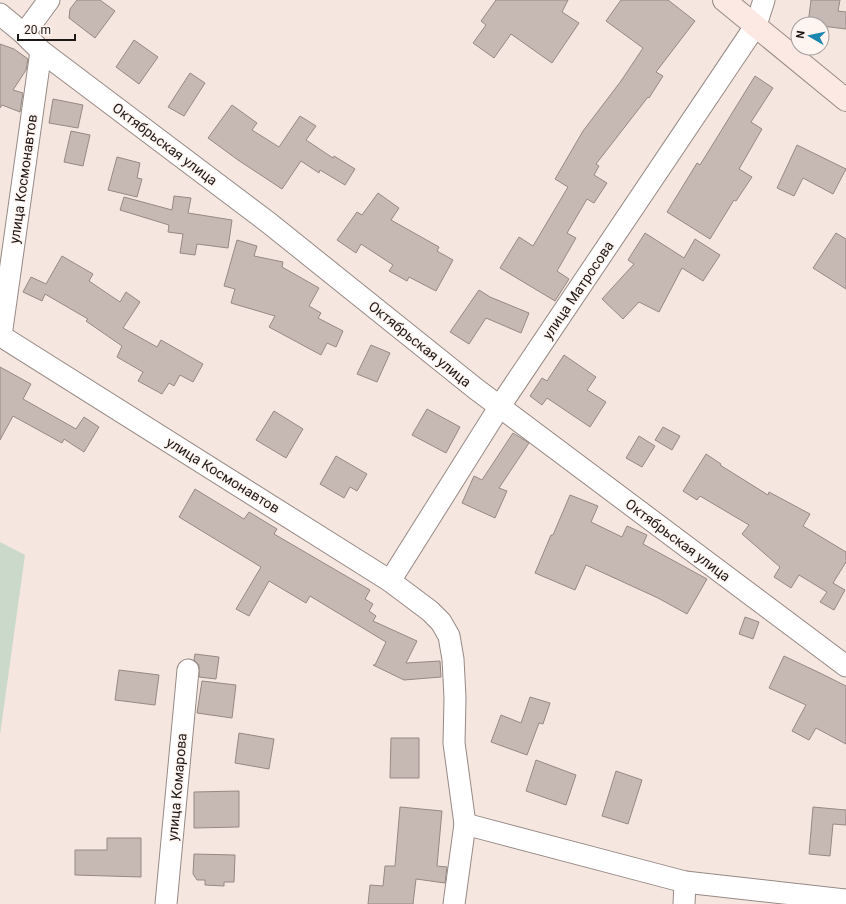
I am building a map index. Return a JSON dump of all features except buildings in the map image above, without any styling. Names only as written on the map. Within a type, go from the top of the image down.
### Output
[{"type":"street","points":[[24,34],[49,0]]},
{"type":"street","points":[[724,0],[846,100]]},
{"type":"street","name":"улица Матросова","points":[[390,581],[500,406],[756,25],[764,0]]},
{"type":"street","name":"Октябрьская улица","points":[[0,14],[24,34],[41,51],[269,222],[476,390],[500,406],[846,666]]},
{"type":"street","name":"улица Космонавтов","points":[[41,51],[1,336],[390,581],[430,611],[441,622],[449,636],[453,659],[455,698],[454,743],[465,824],[454,904]]},
{"type":"street","name":"улица Комарова","points":[[166,904],[188,670]]},
{"type":"street","points":[[465,824],[685,882],[846,900]]},
{"type":"street","points":[[684,904],[685,882]]},
{"type":"green space","points":[[0,542],[25,555],[0,735]]}]
